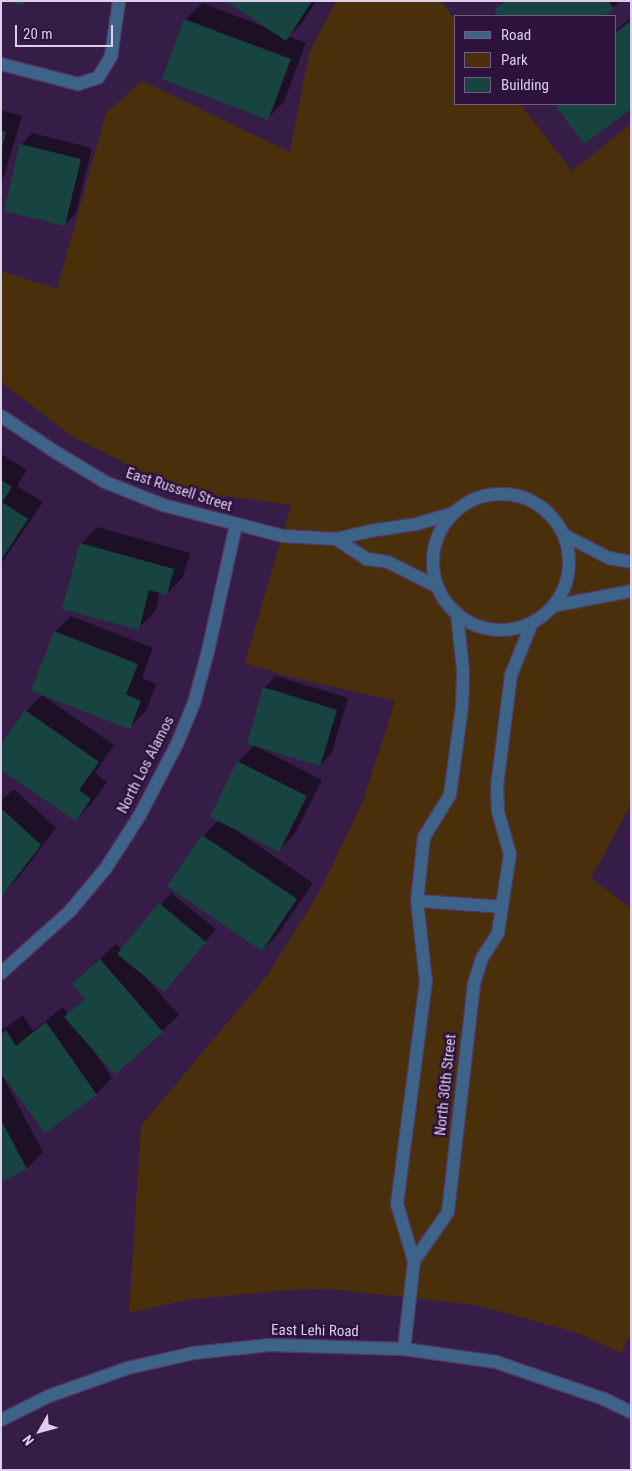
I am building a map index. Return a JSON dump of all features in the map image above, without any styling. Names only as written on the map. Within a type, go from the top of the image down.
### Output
[{"type":"street","points":[[1,64],[78,84],[98,78],[111,56],[119,1]]},
{"type":"street","name":"East Russell Street","points":[[1,416],[105,482],[162,505],[236,526],[283,536],[336,539],[370,531],[417,524],[453,513]]},
{"type":"street","points":[[492,494],[514,494],[534,502],[552,516],[564,535],[569,553],[568,572],[564,590],[553,606],[532,623],[513,629],[493,629],[473,624],[445,602],[438,588],[433,568],[434,548],[441,529],[453,513],[470,500],[492,494]]},
{"type":"street","name":"North Los Alamos","points":[[1,973],[70,911],[106,868],[140,815],[177,744],[194,703],[208,651],[236,526]]},
{"type":"street","points":[[564,535],[609,558],[631,562]]},
{"type":"street","name":"East Russell Street","points":[[336,539],[367,559],[388,562],[438,588]]},
{"type":"street","points":[[553,606],[631,591]]},
{"type":"street","name":"North 30th Street","points":[[404,1348],[414,1261],[397,1204],[426,982],[417,901],[424,837],[450,795],[462,706],[463,671],[457,613]]},
{"type":"street","name":"North 30th Street","points":[[414,1261],[448,1212],[474,984],[482,958],[498,933],[510,854],[498,812],[497,786],[512,675],[532,623]]},
{"type":"street","points":[[417,901],[502,907]]},
{"type":"street","name":"East Lehi Road","points":[[1,1420],[49,1396],[128,1368],[194,1353],[270,1345],[404,1348],[496,1362],[604,1399],[631,1412]]},
{"type":"green space","points":[[336,1],[441,1],[454,18],[454,105],[521,105],[572,171],[631,124],[631,804],[591,878],[631,908],[631,1334],[621,1353],[578,1333],[476,1305],[331,1289],[286,1290],[186,1300],[129,1313],[141,1126],[269,973],[321,889],[363,801],[395,701],[286,676],[245,663],[291,505],[179,490],[73,437],[1,382],[1,271],[57,289],[106,113],[142,81],[290,152],[309,53]]},
{"type":"building","points":[[8,1],[25,1],[23,6]]},
{"type":"building","points":[[226,1],[312,1],[286,41]]},
{"type":"building","points":[[505,1],[608,1],[614,9],[606,15],[498,15],[494,10]]},
{"type":"building","points":[[184,19],[291,59],[268,120],[162,79]]},
{"type":"building","points":[[631,21],[631,109],[584,144],[555,105],[617,105],[617,31]]},
{"type":"building","points":[[1,131],[6,132],[2,147],[1,147]]},
{"type":"building","points":[[20,144],[81,159],[65,226],[4,211]]},
{"type":"building","points":[[1,480],[12,487],[2,502],[28,519],[1,560]]},
{"type":"building","points":[[80,543],[174,569],[167,595],[149,590],[139,630],[62,609]]},
{"type":"building","points":[[54,631],[138,664],[126,694],[141,701],[130,729],[31,691]]},
{"type":"building","points":[[263,687],[337,710],[320,766],[247,744]]},
{"type":"building","points":[[25,710],[99,762],[79,790],[91,799],[76,821],[1,770],[1,745]]},
{"type":"building","points":[[237,761],[307,796],[279,852],[210,817]]},
{"type":"building","points":[[1,808],[41,845],[2,896],[1,895]]},
{"type":"building","points":[[202,835],[297,899],[262,951],[167,886]]},
{"type":"building","points":[[159,903],[206,942],[164,992],[117,954]]},
{"type":"building","points":[[100,959],[163,1032],[115,1075],[64,1017],[85,999],[72,984]]},
{"type":"building","points":[[46,1022],[97,1095],[45,1133],[1,1073],[1,1034],[6,1030],[16,1046]]},
{"type":"building","points":[[1,1120],[27,1169],[1,1182]]}]
